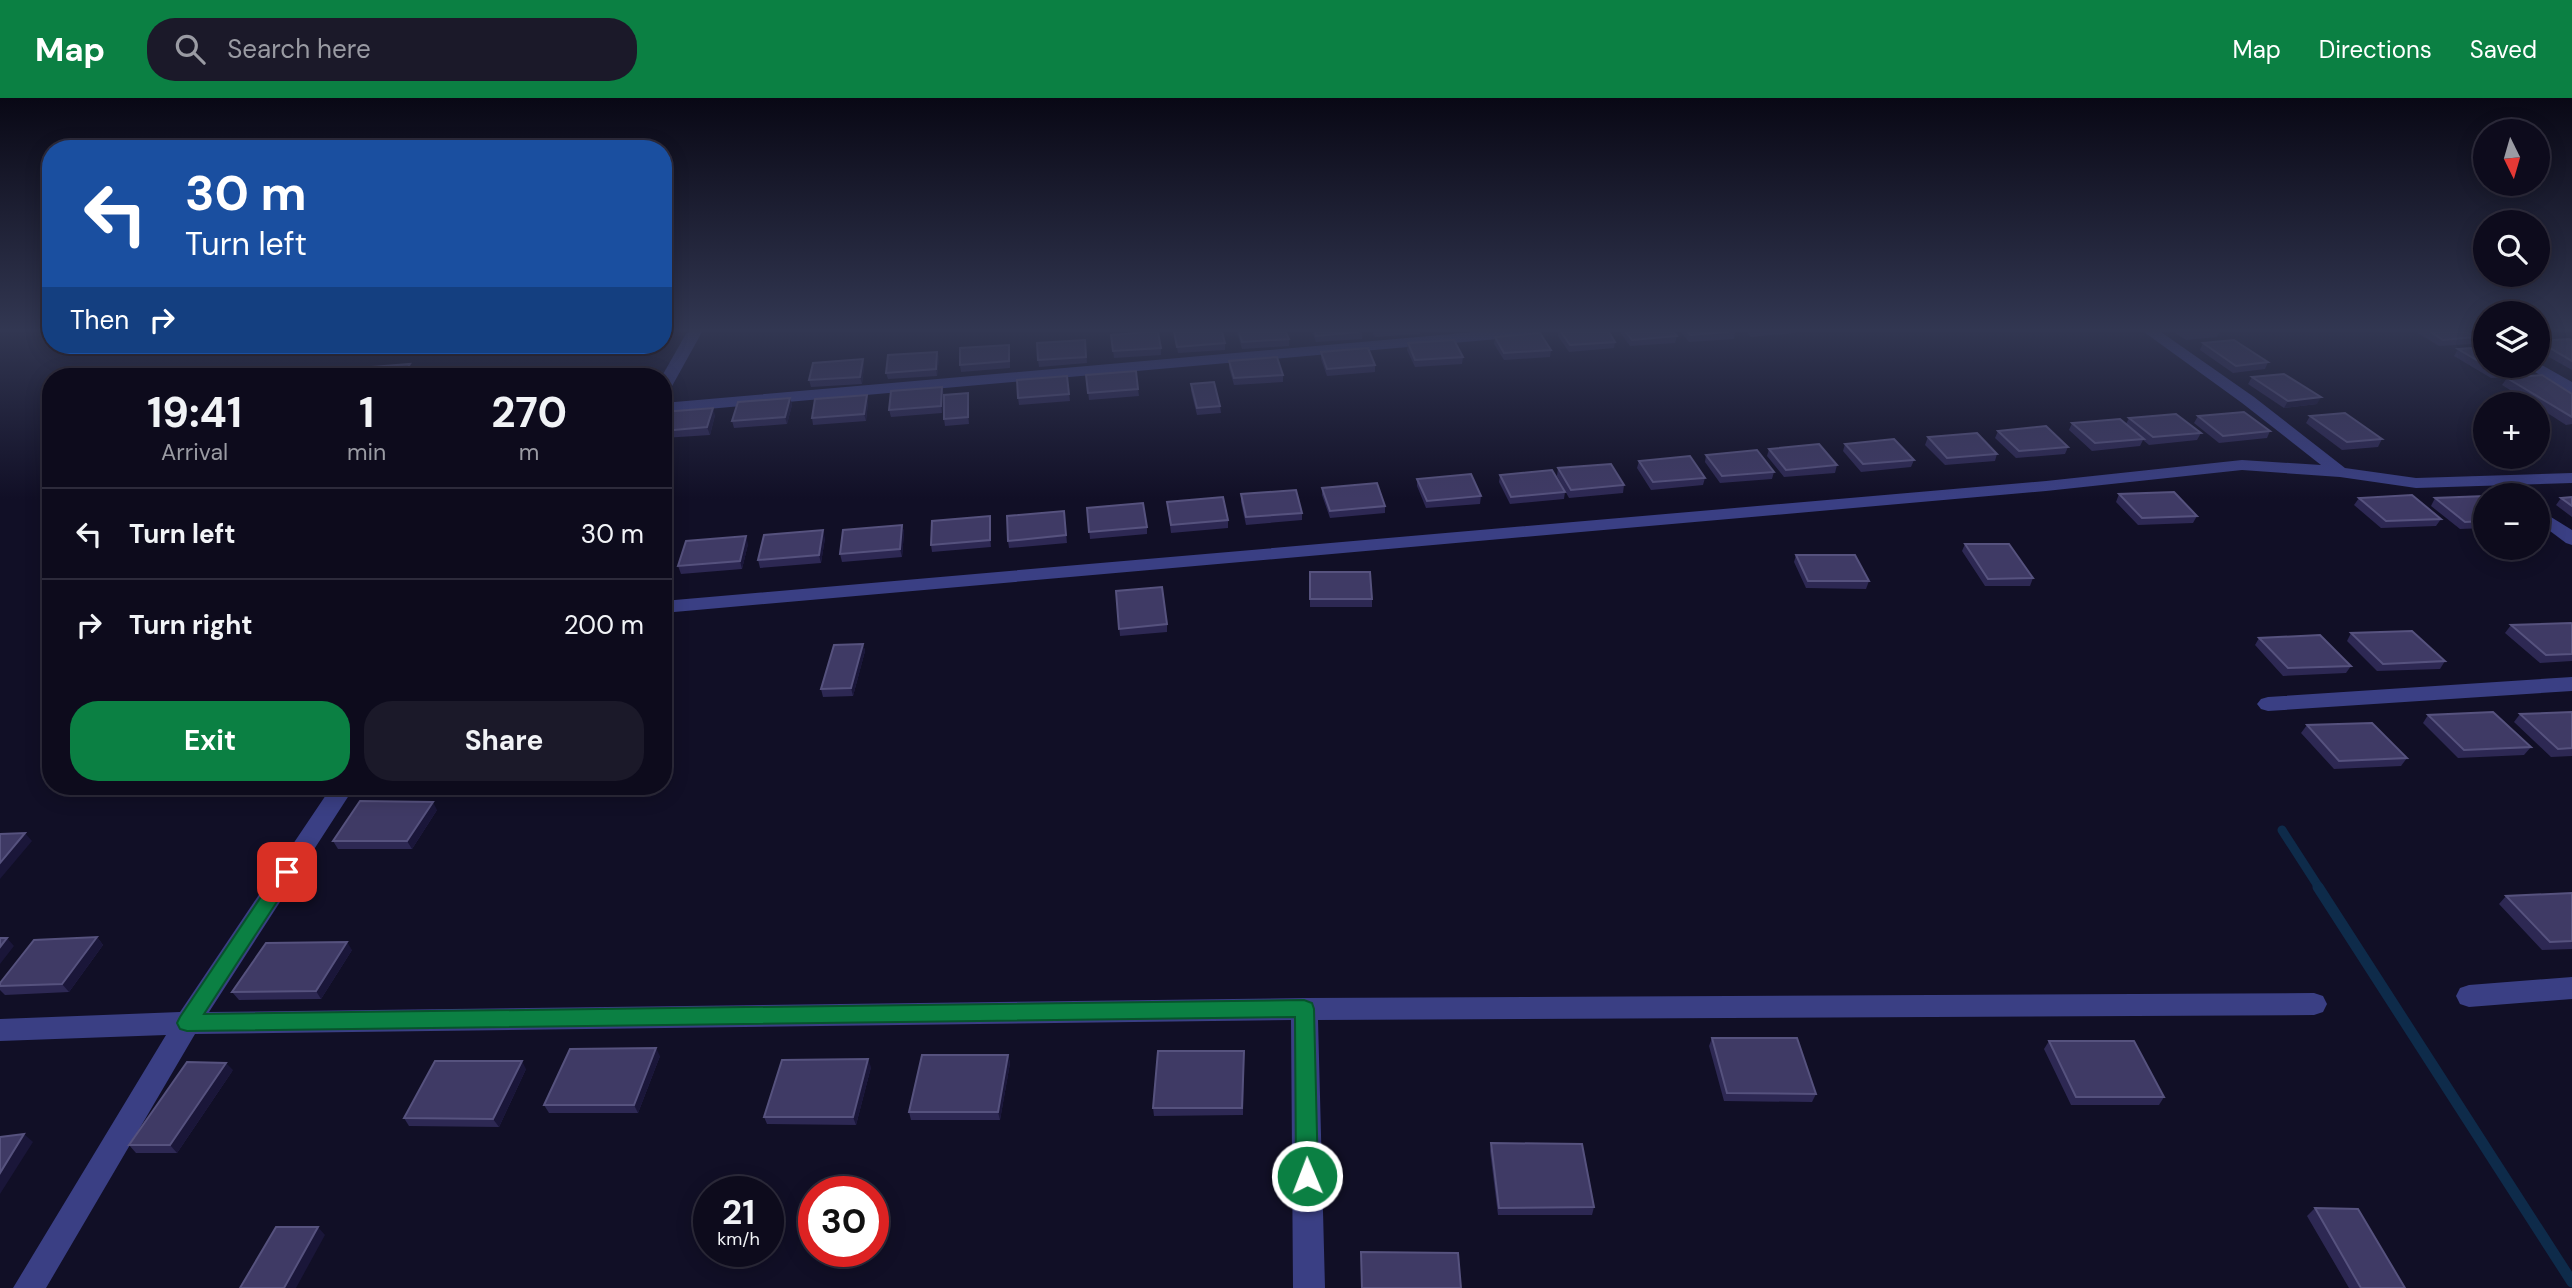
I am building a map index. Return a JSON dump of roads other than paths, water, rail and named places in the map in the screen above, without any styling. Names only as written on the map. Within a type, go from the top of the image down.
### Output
[{"type":"street","points":[[672,407],[897,388]]},
{"type":"street","points":[[2230,388],[2340,472]]},
{"type":"street","points":[[672,606],[2046,486],[2242,465],[2340,472],[2416,483],[2572,478]]},
{"type":"street","points":[[2550,523],[2572,539]]},
{"type":"street","points":[[2269,704],[2572,684]]},
{"type":"street","points":[[29,1288],[187,1023],[338,795]]},
{"type":"street","points":[[2469,996],[2572,988]]},
{"type":"street","points":[[0,1030],[187,1023],[1304,1009],[2314,1004]]},
{"type":"street","points":[[1304,1009],[1309,1288]]},
{"type":"waterway","points":[[2282,830],[2320,889]]},
{"type":"waterway","points":[[2318,887],[2572,1282]]}]
